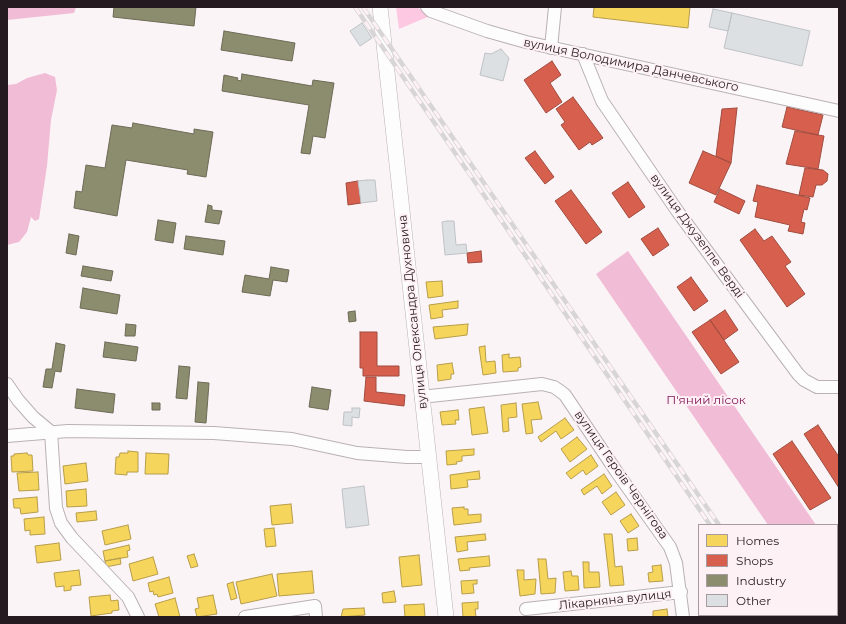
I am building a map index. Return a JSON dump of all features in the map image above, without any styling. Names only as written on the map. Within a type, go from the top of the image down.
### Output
[{"type":"main road","name":"вулиця Олександра Духновича","points":[[380,7],[446,617]]},
{"type":"street","name":"вулиця Володимира Данчевського","points":[[427,7],[431,11],[487,31],[551,48],[839,111]]},
{"type":"street","points":[[551,48],[555,7]]},
{"type":"street","name":"вулиця Джузеппе Верді","points":[[584,54],[602,101],[678,212],[798,374],[804,380],[818,387],[839,387]]},
{"type":"street","points":[[7,384],[32,417],[51,432],[56,508],[62,523],[72,538],[128,597],[138,617]]},
{"type":"street","name":"вулиця Героїв Чернігова","points":[[422,397],[542,384],[554,387],[565,395],[616,471],[664,536],[670,547],[676,563],[683,617]]},
{"type":"street","points":[[7,436],[51,432],[139,431],[253,435],[292,439],[357,453],[406,457],[429,456]]},
{"type":"street","name":"Лікарняна вулиця","points":[[526,609],[680,592]]},
{"type":"street","points":[[245,617],[315,606],[316,617]]},
{"type":"shaded area","points":[[396,7],[417,7],[430,16],[399,29]]},
{"type":"green space","points":[[7,7],[76,7],[74,13],[7,20]]},
{"type":"green space","points":[[45,73],[55,77],[57,90],[51,120],[47,166],[39,219],[35,221],[31,217],[27,232],[19,242],[7,245],[7,85],[16,84],[27,78]]},
{"type":"green space","name":"П'яний лісок","points":[[628,251],[815,524],[767,524],[596,274]]},
{"type":"building: Homes","points":[[594,7],[690,7],[688,28],[593,17]]},
{"type":"building: Homes","points":[[442,281],[443,296],[428,298],[426,282]]},
{"type":"building: Homes","points":[[458,301],[458,308],[442,310],[443,317],[431,319],[429,305]]},
{"type":"building: Homes","points":[[468,324],[467,335],[435,339],[433,327]]},
{"type":"building: Homes","points":[[485,346],[486,362],[495,361],[496,373],[483,375],[479,347]]},
{"type":"building: Homes","points":[[509,354],[509,358],[520,357],[521,367],[518,368],[518,371],[503,372],[502,355]]},
{"type":"building: Homes","points":[[452,363],[454,374],[451,374],[451,379],[438,381],[437,365]]},
{"type":"building: Homes","points":[[538,402],[542,419],[531,420],[533,433],[526,434],[522,404]]},
{"type":"building: Homes","points":[[516,403],[517,417],[508,418],[509,431],[503,432],[501,405]]},
{"type":"building: Homes","points":[[484,407],[488,433],[472,435],[469,409]]},
{"type":"building: Homes","points":[[458,410],[459,420],[455,420],[456,424],[442,425],[440,412]]},
{"type":"building: Homes","points":[[565,418],[574,430],[561,439],[556,431],[541,442],[538,437]]},
{"type":"building: Homes","points":[[577,437],[587,449],[570,462],[561,449]]},
{"type":"building: Homes","points":[[474,449],[474,455],[462,456],[462,461],[456,462],[457,464],[447,465],[446,451]]},
{"type":"building: Homes","points":[[128,451],[138,452],[138,472],[127,472],[127,475],[115,474],[116,457],[119,457],[120,453],[128,453]]},
{"type":"building: Homes","points":[[27,453],[28,455],[32,455],[33,471],[12,472],[11,456],[14,456],[14,454]]},
{"type":"building: Homes","points":[[146,453],[169,454],[168,474],[145,474]]},
{"type":"building: Homes","points":[[591,455],[598,466],[586,475],[583,470],[571,479],[566,473]]},
{"type":"building: Homes","points":[[86,463],[88,481],[65,484],[63,466]]},
{"type":"building: Homes","points":[[479,471],[480,479],[467,480],[468,487],[451,489],[450,475]]},
{"type":"building: Homes","points":[[38,472],[39,490],[19,491],[17,473]]},
{"type":"building: Homes","points":[[604,474],[612,486],[602,494],[597,486],[584,495],[581,490]]},
{"type":"building: Homes","points":[[86,489],[87,506],[67,507],[66,491]]},
{"type":"building: Homes","points":[[616,492],[625,505],[611,515],[602,502]]},
{"type":"building: Homes","points":[[37,497],[38,512],[21,514],[20,508],[14,508],[13,499]]},
{"type":"building: Homes","points":[[291,504],[293,523],[272,525],[270,506]]},
{"type":"building: Homes","points":[[464,507],[464,509],[468,509],[468,515],[481,514],[481,522],[454,525],[452,508]]},
{"type":"building: Homes","points":[[96,511],[97,520],[77,522],[76,513]]},
{"type":"building: Homes","points":[[631,514],[639,526],[628,533],[620,521]]},
{"type":"building: Homes","points":[[44,517],[45,534],[30,535],[30,530],[25,531],[24,519]]},
{"type":"building: Homes","points":[[128,525],[131,539],[105,545],[102,531]]},
{"type":"building: Homes","points":[[274,528],[276,546],[266,547],[264,529]]},
{"type":"building: Homes","points":[[485,534],[486,540],[467,542],[468,550],[457,552],[455,537]]},
{"type":"building: Homes","points":[[604,534],[612,534],[615,567],[622,566],[624,585],[610,586]]},
{"type":"building: Homes","points":[[637,538],[638,550],[628,551],[627,539]]},
{"type":"building: Homes","points":[[59,543],[61,560],[37,563],[35,546]]},
{"type":"building: Homes","points":[[129,545],[130,550],[127,551],[128,557],[105,561],[103,551]]},
{"type":"building: Homes","points":[[194,554],[198,566],[191,568],[187,556]]},
{"type":"building: Homes","points":[[419,555],[422,585],[402,587],[399,557]]},
{"type":"building: Homes","points":[[489,556],[490,566],[469,568],[470,570],[460,571],[458,559]]},
{"type":"building: Homes","points":[[153,557],[158,574],[133,581],[129,564]]},
{"type":"building: Homes","points":[[120,558],[121,564],[106,567],[105,561]]},
{"type":"building: Homes","points":[[538,559],[546,559],[548,579],[556,578],[555,593],[541,594]]},
{"type":"building: Homes","points":[[583,562],[589,562],[589,572],[599,572],[600,587],[584,588]]},
{"type":"building: Homes","points":[[661,565],[663,581],[649,582],[648,573],[653,572],[652,566]]},
{"type":"building: Homes","points":[[79,570],[81,585],[71,586],[71,590],[64,591],[64,586],[56,587],[54,573]]},
{"type":"building: Homes","points":[[517,570],[524,570],[524,580],[536,579],[535,594],[520,596]]},
{"type":"building: Homes","points":[[312,571],[314,593],[279,596],[277,574]]},
{"type":"building: Homes","points":[[571,571],[572,576],[578,576],[579,590],[565,591],[563,572]]},
{"type":"building: Homes","points":[[272,574],[277,596],[241,604],[236,582]]},
{"type":"building: Homes","points":[[169,577],[173,593],[158,597],[157,594],[154,595],[153,591],[150,592],[148,583]]},
{"type":"building: Homes","points":[[477,580],[477,584],[473,584],[474,593],[462,594],[461,581]]},
{"type":"building: Homes","points":[[233,582],[237,598],[231,600],[227,584]]},
{"type":"building: Homes","points":[[394,591],[396,602],[383,603],[382,593]]},
{"type":"building: Homes","points":[[110,595],[111,601],[118,600],[119,610],[112,611],[112,613],[91,616],[89,597]]},
{"type":"building: Homes","points":[[213,595],[217,614],[197,617],[195,609],[199,608],[197,598]]},
{"type":"building: Homes","points":[[175,598],[180,617],[159,617],[155,604]]},
{"type":"building: Homes","points":[[478,602],[478,609],[475,609],[476,617],[463,617],[462,603]]},
{"type":"building: Homes","points":[[424,604],[425,617],[405,617],[404,605]]},
{"type":"building: Homes","points":[[364,608],[365,615],[341,617],[343,609]]},
{"type":"building: Homes","points":[[667,609],[668,617],[653,617],[653,611]]},
{"type":"building: Shops","points":[[552,61],[561,75],[550,83],[562,102],[546,113],[524,80]]},
{"type":"building: Shops","points":[[573,97],[603,138],[592,145],[590,142],[579,150],[561,125],[565,122],[556,109]]},
{"type":"building: Shops","points":[[787,107],[823,115],[818,135],[782,127]]},
{"type":"building: Shops","points":[[737,108],[731,163],[716,156],[722,109]]},
{"type":"building: Shops","points":[[795,131],[824,136],[818,169],[786,164]]},
{"type":"building: Shops","points":[[535,151],[554,177],[545,184],[525,158]]},
{"type":"building: Shops","points":[[703,151],[731,163],[716,195],[689,183]]},
{"type":"building: Shops","points":[[805,168],[823,170],[828,174],[827,181],[822,185],[816,185],[813,197],[799,195]]},
{"type":"building: Shops","points":[[358,181],[361,203],[348,205],[346,183]]},
{"type":"building: Shops","points":[[628,182],[645,207],[629,218],[612,193]]},
{"type":"building: Shops","points":[[757,185],[810,198],[807,210],[804,209],[801,222],[805,223],[803,234],[788,231],[790,225],[755,217],[758,202],[753,201]]},
{"type":"building: Shops","points":[[720,189],[745,201],[739,214],[714,202]]},
{"type":"building: Shops","points":[[571,190],[602,232],[586,244],[555,201]]},
{"type":"building: Shops","points":[[658,228],[669,245],[653,256],[641,239]]},
{"type":"building: Shops","points":[[755,229],[764,241],[772,236],[791,262],[785,266],[805,294],[787,307],[740,240]]},
{"type":"building: Shops","points":[[481,251],[482,262],[468,263],[467,253]]},
{"type":"building: Shops","points":[[691,277],[708,301],[694,311],[677,287]]},
{"type":"building: Shops","points":[[725,310],[738,330],[724,340],[710,320]]},
{"type":"building: Shops","points":[[710,320],[739,362],[721,374],[692,332]]},
{"type":"building: Shops","points":[[360,332],[377,332],[377,366],[399,366],[399,376],[363,376],[363,368],[360,368]]},
{"type":"building: Shops","points":[[366,377],[376,377],[376,392],[405,395],[404,406],[364,401]]},
{"type":"building: Shops","points":[[818,425],[839,457],[839,488],[804,434]]},
{"type":"building: Shops","points":[[792,441],[831,498],[810,510],[773,454]]},
{"type":"building: Industry","points":[[114,7],[196,7],[194,26],[113,17]]},
{"type":"building: Industry","points":[[224,31],[295,43],[292,61],[221,50]]},
{"type":"building: Industry","points":[[242,74],[312,86],[313,80],[334,83],[325,138],[313,136],[310,154],[301,153],[309,105],[222,91],[224,75],[238,78],[237,80],[241,81]]},
{"type":"building: Industry","points":[[133,123],[194,134],[194,129],[213,132],[206,177],[187,174],[188,170],[126,160],[117,216],[74,208],[76,191],[82,192],[86,165],[105,168],[112,125],[132,128]]},
{"type":"building: Industry","points":[[208,205],[212,206],[212,210],[222,211],[219,224],[205,222]]},
{"type":"building: Industry","points":[[158,220],[176,223],[173,243],[155,240]]},
{"type":"building: Industry","points":[[69,234],[79,236],[76,255],[66,253]]},
{"type":"building: Industry","points":[[186,236],[225,241],[223,255],[184,249]]},
{"type":"building: Industry","points":[[83,266],[113,271],[111,281],[81,276]]},
{"type":"building: Industry","points":[[271,267],[289,270],[287,282],[273,280],[270,296],[242,292],[245,275],[269,279]]},
{"type":"building: Industry","points":[[83,288],[120,295],[117,314],[80,308]]},
{"type":"building: Industry","points":[[355,311],[356,321],[349,322],[348,312]]},
{"type":"building: Industry","points":[[126,324],[136,325],[135,336],[125,336]]},
{"type":"building: Industry","points":[[105,342],[138,347],[136,361],[103,357]]},
{"type":"building: Industry","points":[[56,343],[65,345],[61,372],[55,371],[52,388],[43,387],[46,369],[52,369]]},
{"type":"building: Industry","points":[[179,366],[190,367],[187,399],[176,398]]},
{"type":"building: Industry","points":[[198,382],[209,383],[206,423],[195,422]]},
{"type":"building: Industry","points":[[312,387],[331,390],[328,410],[309,407]]},
{"type":"building: Industry","points":[[77,389],[115,394],[113,413],[75,408]]},
{"type":"building: Industry","points":[[152,403],[160,403],[160,410],[152,410]]},
{"type":"building: Other","points":[[713,9],[732,13],[728,31],[709,27]]},
{"type":"building: Other","points":[[732,13],[810,31],[802,66],[724,48]]},
{"type":"building: Other","points":[[362,23],[372,38],[360,46],[350,31]]},
{"type":"building: Other","points":[[501,49],[509,58],[503,81],[480,75],[485,53],[491,54]]},
{"type":"building: Other","points":[[375,180],[377,201],[361,203],[358,181]]},
{"type":"building: Other","points":[[454,221],[456,245],[466,244],[467,253],[445,255],[442,222]]},
{"type":"building: Other","points":[[352,408],[360,408],[359,418],[352,417],[352,426],[343,425],[344,412],[352,412]]},
{"type":"building: Other","points":[[364,486],[369,525],[346,528],[342,489]]},
{"type":"railway","points":[[355,7],[709,524]]},
{"type":"railway","points":[[363,7],[718,524]]}]
